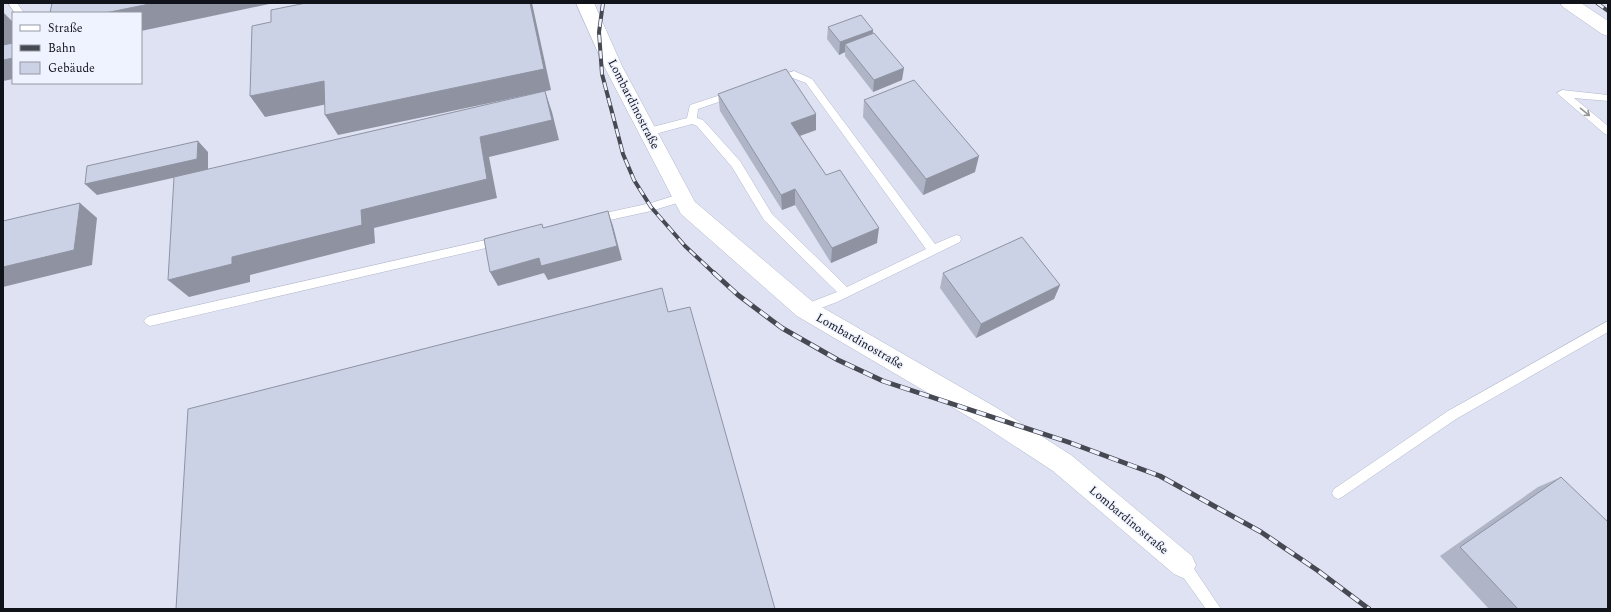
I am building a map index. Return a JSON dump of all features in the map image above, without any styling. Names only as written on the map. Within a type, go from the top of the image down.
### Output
[{"type":"street","name":"Lombardinostraße","points":[[585,3],[613,66],[688,208],[805,309],[988,416],[1062,462],[1183,565]]},
{"type":"street","points":[[1569,3],[1608,30]]},
{"type":"lane","points":[[12,3],[19,12]]},
{"type":"lane","points":[[765,84],[794,74],[808,81],[933,250]]},
{"type":"lane","points":[[692,120],[693,107],[743,91]]},
{"type":"lane","points":[[1608,98],[1562,93],[1608,130]]},
{"type":"lane","points":[[648,132],[692,120],[700,123],[706,128],[736,164],[768,217],[846,293]]},
{"type":"lane","points":[[586,221],[683,198]]},
{"type":"lane","points":[[150,321],[508,239]]},
{"type":"lane","points":[[805,309],[846,293],[956,239]]},
{"type":"lane","points":[[1338,493],[1452,415],[1608,326]]},
{"type":"lane","name":"Lombardinostraße","points":[[1183,565],[1214,609]]},
{"type":"shaded area","points":[[3,3],[1608,3],[1608,609],[3,609]]},
{"type":"building","points":[[52,3],[154,3],[110,12],[50,12]]},
{"type":"building","points":[[306,3],[530,3],[544,69],[325,115],[324,81],[250,96],[252,26],[271,22],[271,10]]},
{"type":"building","points":[[861,15],[873,30],[840,42],[828,27]]},
{"type":"building","points":[[874,33],[904,68],[874,80],[845,44]]},
{"type":"building","points":[[12,43],[12,58],[3,60],[3,45]]},
{"type":"building","points":[[786,69],[816,114],[791,123],[826,175],[840,170],[879,228],[832,248],[795,189],[781,195],[718,94]]},
{"type":"building","points":[[914,80],[979,156],[926,179],[864,100]]},
{"type":"building","points":[[545,91],[552,120],[480,137],[487,179],[361,210],[362,225],[232,257],[232,264],[168,280],[174,177]]},
{"type":"building","points":[[198,141],[197,159],[85,184],[87,166]]},
{"type":"building","points":[[80,203],[74,250],[3,267],[3,221]]},
{"type":"building","points":[[608,211],[617,246],[541,266],[539,258],[490,272],[484,239],[542,224],[543,228]]},
{"type":"building","points":[[1022,237],[1060,285],[981,324],[943,273]]},
{"type":"building","points":[[662,288],[668,312],[690,307],[775,609],[176,609],[188,409]]},
{"type":"building","points":[[1561,477],[1608,522],[1608,609],[1518,609],[1460,547]]},
{"type":"railway","points":[[603,3],[599,32],[602,74],[623,154],[634,180],[651,207],[685,246],[715,274]]},
{"type":"railway","points":[[1597,3],[1608,11]]},
{"type":"railway","points":[[714,273],[738,295],[782,328],[838,360],[883,381],[1068,442],[1160,476],[1261,532],[1317,570],[1369,609]]}]
